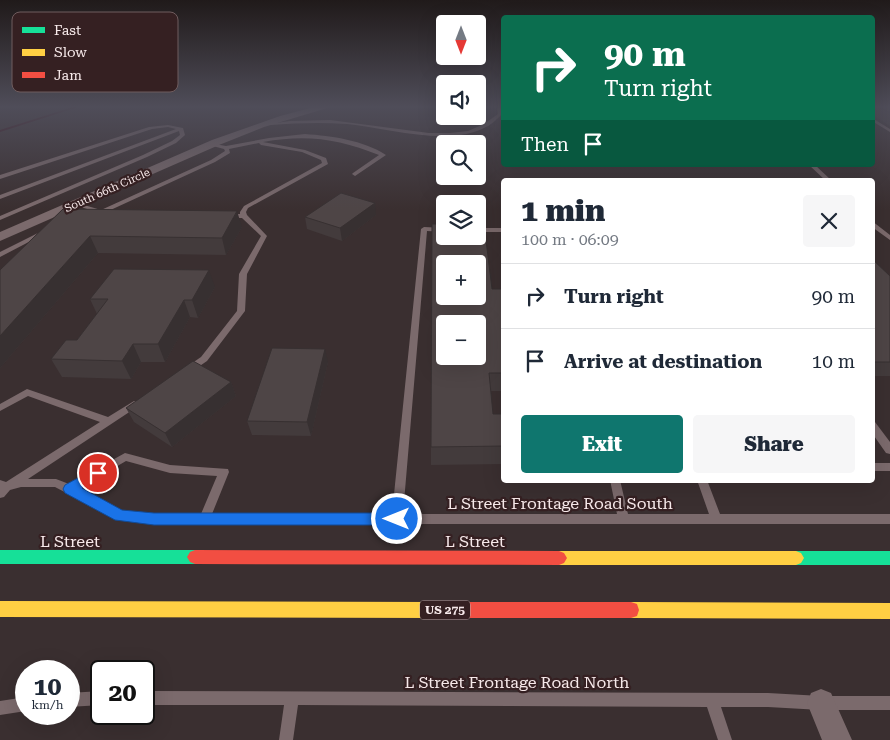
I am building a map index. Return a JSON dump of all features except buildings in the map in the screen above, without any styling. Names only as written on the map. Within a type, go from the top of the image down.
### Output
[{"type":"main road","name":"L Street","points":[[0,557],[890,558]]},
{"type":"main road","name":"US 275","points":[[0,609],[890,611]]},
{"type":"street","name":"South 66th Circle","points":[[0,237],[220,141]]},
{"type":"street","points":[[821,703],[837,740]]},
{"type":"lane","points":[[0,177],[112,141]]},
{"type":"lane","points":[[0,197],[150,141]]},
{"type":"lane","points":[[0,218],[176,141]]},
{"type":"lane","points":[[210,144],[226,148],[261,141]]},
{"type":"lane","points":[[342,141],[384,155],[355,174]]},
{"type":"lane","points":[[180,375],[204,360],[240,311],[243,274],[264,236],[244,216],[243,212],[246,207],[325,164],[324,159],[303,151],[253,142]]},
{"type":"lane","points":[[102,212],[214,162],[228,152],[226,148]]},
{"type":"lane","points":[[814,167],[826,178]]},
{"type":"lane","points":[[74,204],[102,212],[121,213]]},
{"type":"lane","points":[[84,214],[93,210]]},
{"type":"lane","points":[[216,216],[244,216]]},
{"type":"lane","points":[[875,226],[890,238]]},
{"type":"lane","points":[[397,519],[424,229],[436,230]]},
{"type":"lane","points":[[0,255],[48,230]]},
{"type":"lane","points":[[486,230],[501,230]]},
{"type":"lane","points":[[0,408],[27,392],[108,421]]},
{"type":"lane","points":[[2,488],[148,395]]},
{"type":"lane","points":[[875,429],[890,450]]},
{"type":"lane","points":[[70,489],[125,457],[170,469],[224,472],[205,519]]},
{"type":"lane","points":[[875,467],[890,467]]},
{"type":"lane","name":"L Street Frontage Road South","points":[[2,488],[21,483],[47,482],[70,489],[120,516],[154,519],[890,519]]},
{"type":"lane","points":[[616,483],[624,519]]},
{"type":"lane","points":[[703,483],[716,519]]},
{"type":"lane","name":"L Street Frontage Road North","points":[[155,698],[712,700],[890,703]]},
{"type":"lane","points":[[286,740],[292,699]]},
{"type":"lane","points":[[712,700],[725,740]]},
{"type":"lane","points":[[0,708],[15,706]]},
{"type":"traffic: fast","points":[[0,557],[195,557]]},
{"type":"traffic: fast","points":[[796,558],[890,558]]},
{"type":"traffic: slow","points":[[559,558],[796,558]]},
{"type":"traffic: slow","points":[[0,609],[432,610]]},
{"type":"traffic: slow","points":[[631,610],[890,611]]},
{"type":"traffic: jam","points":[[195,557],[559,558]]},
{"type":"traffic: jam","points":[[432,610],[631,610]]},
{"type":"route","points":[[98,473],[70,489],[120,516],[154,519],[397,519]]}]
